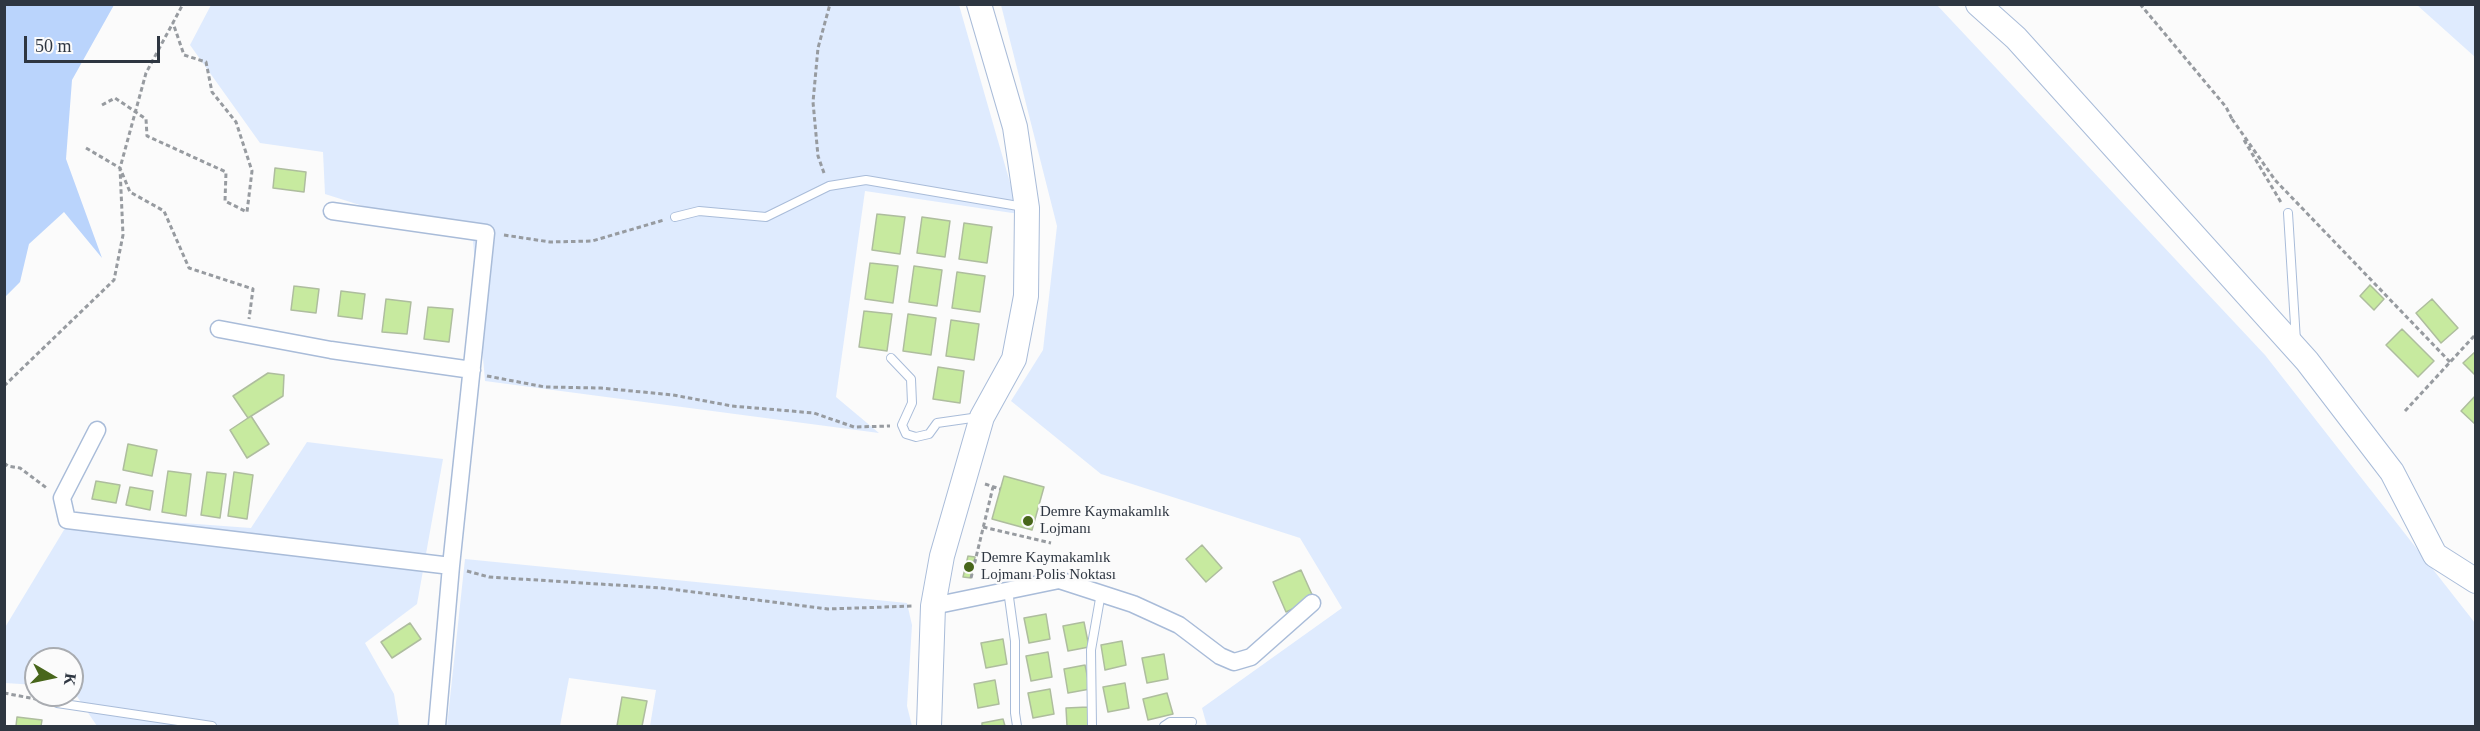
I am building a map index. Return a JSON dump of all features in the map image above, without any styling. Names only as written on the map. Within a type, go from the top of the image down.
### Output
[{"type":"street","points":[[929,726],[933,606],[942,556],[982,417],[1014,359],[1026,296],[1027,208],[1015,127],[979,4]]},
{"type":"street","points":[[1978,4],[2016,38],[2399,467],[2435,555],[2475,582]]},
{"type":"street","points":[[332,211],[486,233],[451,566],[437,726]]},
{"type":"street","points":[[219,329],[472,370]]},
{"type":"street","points":[[97,430],[62,498],[67,520],[451,566]]},
{"type":"street","points":[[933,606],[1059,580],[1133,603],[1179,625],[1220,656],[1234,662],[1251,657],[1312,603]]},
{"type":"lane","points":[[675,217],[699,211],[766,217],[829,186],[866,180],[1027,208]]},
{"type":"lane","points":[[2288,213],[2297,351]]},
{"type":"lane","points":[[891,358],[911,379],[912,404],[902,425],[906,434],[916,438],[928,434],[937,423],[982,417]]},
{"type":"lane","points":[[1008,590],[1015,641],[1017,726]]},
{"type":"lane","points":[[1092,726],[1091,650],[1101,593]]},
{"type":"lane","points":[[84,707],[212,726]]},
{"type":"lane","points":[[1164,726],[1170,722],[1192,722]]},
{"type":"path","points":[[4,386],[114,280],[123,235],[120,168],[146,73],[183,4]]},
{"type":"path","points":[[829,186],[818,156],[813,102],[818,48],[830,4]]},
{"type":"path","points":[[2141,4],[2145,13],[2226,107],[2288,213]]},
{"type":"path","points":[[102,105],[115,98],[135,114],[146,119],[147,136],[226,172],[225,201],[247,212],[252,171],[236,122],[212,92],[206,62],[184,55],[173,23]]},
{"type":"path","points":[[2232,119],[2276,180],[2450,362]]},
{"type":"path","points":[[86,148],[120,168],[130,192],[164,211],[189,268],[254,289],[247,335]]},
{"type":"path","points":[[486,233],[550,242],[592,241],[675,217]]},
{"type":"path","points":[[2405,411],[2475,334]]},
{"type":"path","points":[[472,370],[493,378],[546,387],[601,388],[673,395],[732,406],[814,413],[854,427],[902,425]]},
{"type":"path","points":[[4,463],[20,468],[62,498]]},
{"type":"path","points":[[971,579],[993,487]]},
{"type":"path","points":[[983,527],[1051,543]]},
{"type":"path","points":[[451,566],[489,577],[662,588],[828,609],[933,606]]},
{"type":"path","points":[[4,693],[24,697]]},
{"type":"shaded area","points":[[211,5],[959,5],[1019,214],[865,191],[836,397],[879,433],[485,381],[473,241],[325,194],[323,152],[260,143],[190,45]]},
{"type":"shaded area","points":[[1001,5],[1937,5],[2265,355],[2475,623],[2475,726],[1207,726],[1202,708],[1342,608],[1300,538],[1101,474],[1011,401],[1043,350],[1057,226]]},
{"type":"shaded area","points":[[2417,5],[2475,5],[2475,57]]},
{"type":"shaded area","points":[[307,442],[443,459],[417,604],[365,643],[394,694],[399,726],[97,726],[84,707],[84,647],[24,647],[24,684],[5,683],[4,629],[73,515],[251,528]]},
{"type":"shaded area","points":[[465,559],[907,603],[912,625],[907,706],[912,726],[650,726],[656,690],[569,678],[560,726],[447,726]]},
{"type":"water","points":[[5,4],[114,5],[72,80],[66,159],[102,258],[64,212],[29,244],[20,282],[5,297]]},
{"type":"building","points":[[275,168],[306,172],[304,192],[273,188]]},
{"type":"building","points":[[877,214],[905,217],[900,254],[872,250]]},
{"type":"building","points":[[922,217],[950,221],[945,257],[917,253]]},
{"type":"building","points":[[964,223],[992,227],[987,263],[959,259]]},
{"type":"building","points":[[870,263],[898,266],[893,303],[865,299]]},
{"type":"building","points":[[914,266],[942,270],[937,306],[909,302]]},
{"type":"building","points":[[957,272],[985,276],[980,312],[952,308]]},
{"type":"building","points":[[2370,285],[2384,299],[2374,310],[2360,296]]},
{"type":"building","points":[[294,286],[319,289],[316,313],[291,310]]},
{"type":"building","points":[[341,291],[365,294],[362,319],[338,316]]},
{"type":"building","points":[[386,299],[411,302],[407,334],[382,332]]},
{"type":"building","points":[[2432,299],[2458,328],[2441,343],[2416,313]]},
{"type":"building","points":[[428,307],[453,309],[449,342],[424,339]]},
{"type":"building","points":[[864,311],[892,314],[887,351],[859,347]]},
{"type":"building","points":[[908,314],[936,318],[931,355],[903,351]]},
{"type":"building","points":[[951,320],[979,324],[974,360],[946,356]]},
{"type":"building","points":[[2402,329],[2434,361],[2418,377],[2386,345]]},
{"type":"building","points":[[2476,351],[2476,376],[2463,363]]},
{"type":"building","points":[[938,367],[964,371],[960,403],[933,399]]},
{"type":"building","points":[[268,373],[284,375],[283,396],[248,418],[233,396]]},
{"type":"building","points":[[2476,395],[2476,425],[2461,411]]},
{"type":"building","points":[[251,416],[269,444],[247,458],[230,430]]},
{"type":"building","points":[[128,444],[157,450],[152,476],[123,470]]},
{"type":"building","points":[[168,471],[191,474],[186,516],[162,512]]},
{"type":"building","points":[[207,472],[226,474],[220,518],[201,515]]},
{"type":"building","points":[[234,472],[253,475],[247,519],[228,516]]},
{"type":"building","name":"Demre Kaymakamlık Lojmanı","points":[[1004,476],[1044,487],[1032,530],[992,519]]},
{"type":"building","points":[[96,481],[120,485],[116,503],[92,499]]},
{"type":"building","points":[[130,487],[153,491],[150,510],[126,505]]},
{"type":"building","points":[[1202,545],[1222,568],[1206,582],[1186,559]]},
{"type":"building","name":"Demre Kaymakamlık Lojmanı Polis Noktası","points":[[968,556],[975,557],[971,578],[963,577]]},
{"type":"building","points":[[1301,570],[1314,599],[1286,612],[1273,582]]},
{"type":"building","points":[[1046,614],[1050,639],[1029,643],[1024,618]]},
{"type":"building","points":[[1084,622],[1089,647],[1068,651],[1063,626]]},
{"type":"building","points":[[410,623],[421,639],[392,658],[381,642]]},
{"type":"building","points":[[1003,639],[1007,664],[986,668],[981,643]]},
{"type":"building","points":[[1122,641],[1126,665],[1105,670],[1101,645]]},
{"type":"building","points":[[1048,652],[1052,677],[1031,681],[1026,656]]},
{"type":"building","points":[[1164,654],[1168,679],[1147,683],[1142,658]]},
{"type":"building","points":[[1085,665],[1090,689],[1068,693],[1064,669]]},
{"type":"building","points":[[995,680],[999,704],[978,708],[974,684]]},
{"type":"building","points":[[1125,683],[1129,708],[1108,712],[1103,687]]},
{"type":"building","points":[[1050,689],[1054,714],[1033,718],[1028,693]]},
{"type":"building","points":[[1167,693],[1173,714],[1148,720],[1143,699]]},
{"type":"building","points":[[622,697],[647,701],[642,726],[617,726]]},
{"type":"building","points":[[1088,707],[1089,726],[1067,726],[1066,708]]},
{"type":"building","points":[[17,717],[42,720],[41,726],[16,726]]},
{"type":"building","points":[[1003,719],[1005,726],[982,726],[982,723]]},
{"type":"place","name":"Demre Kaymakamlık Lojmanı","points":[[1028,521]]},
{"type":"place","name":"Demre Kaymakamlık Lojmanı Polis Noktası","points":[[969,567]]}]
